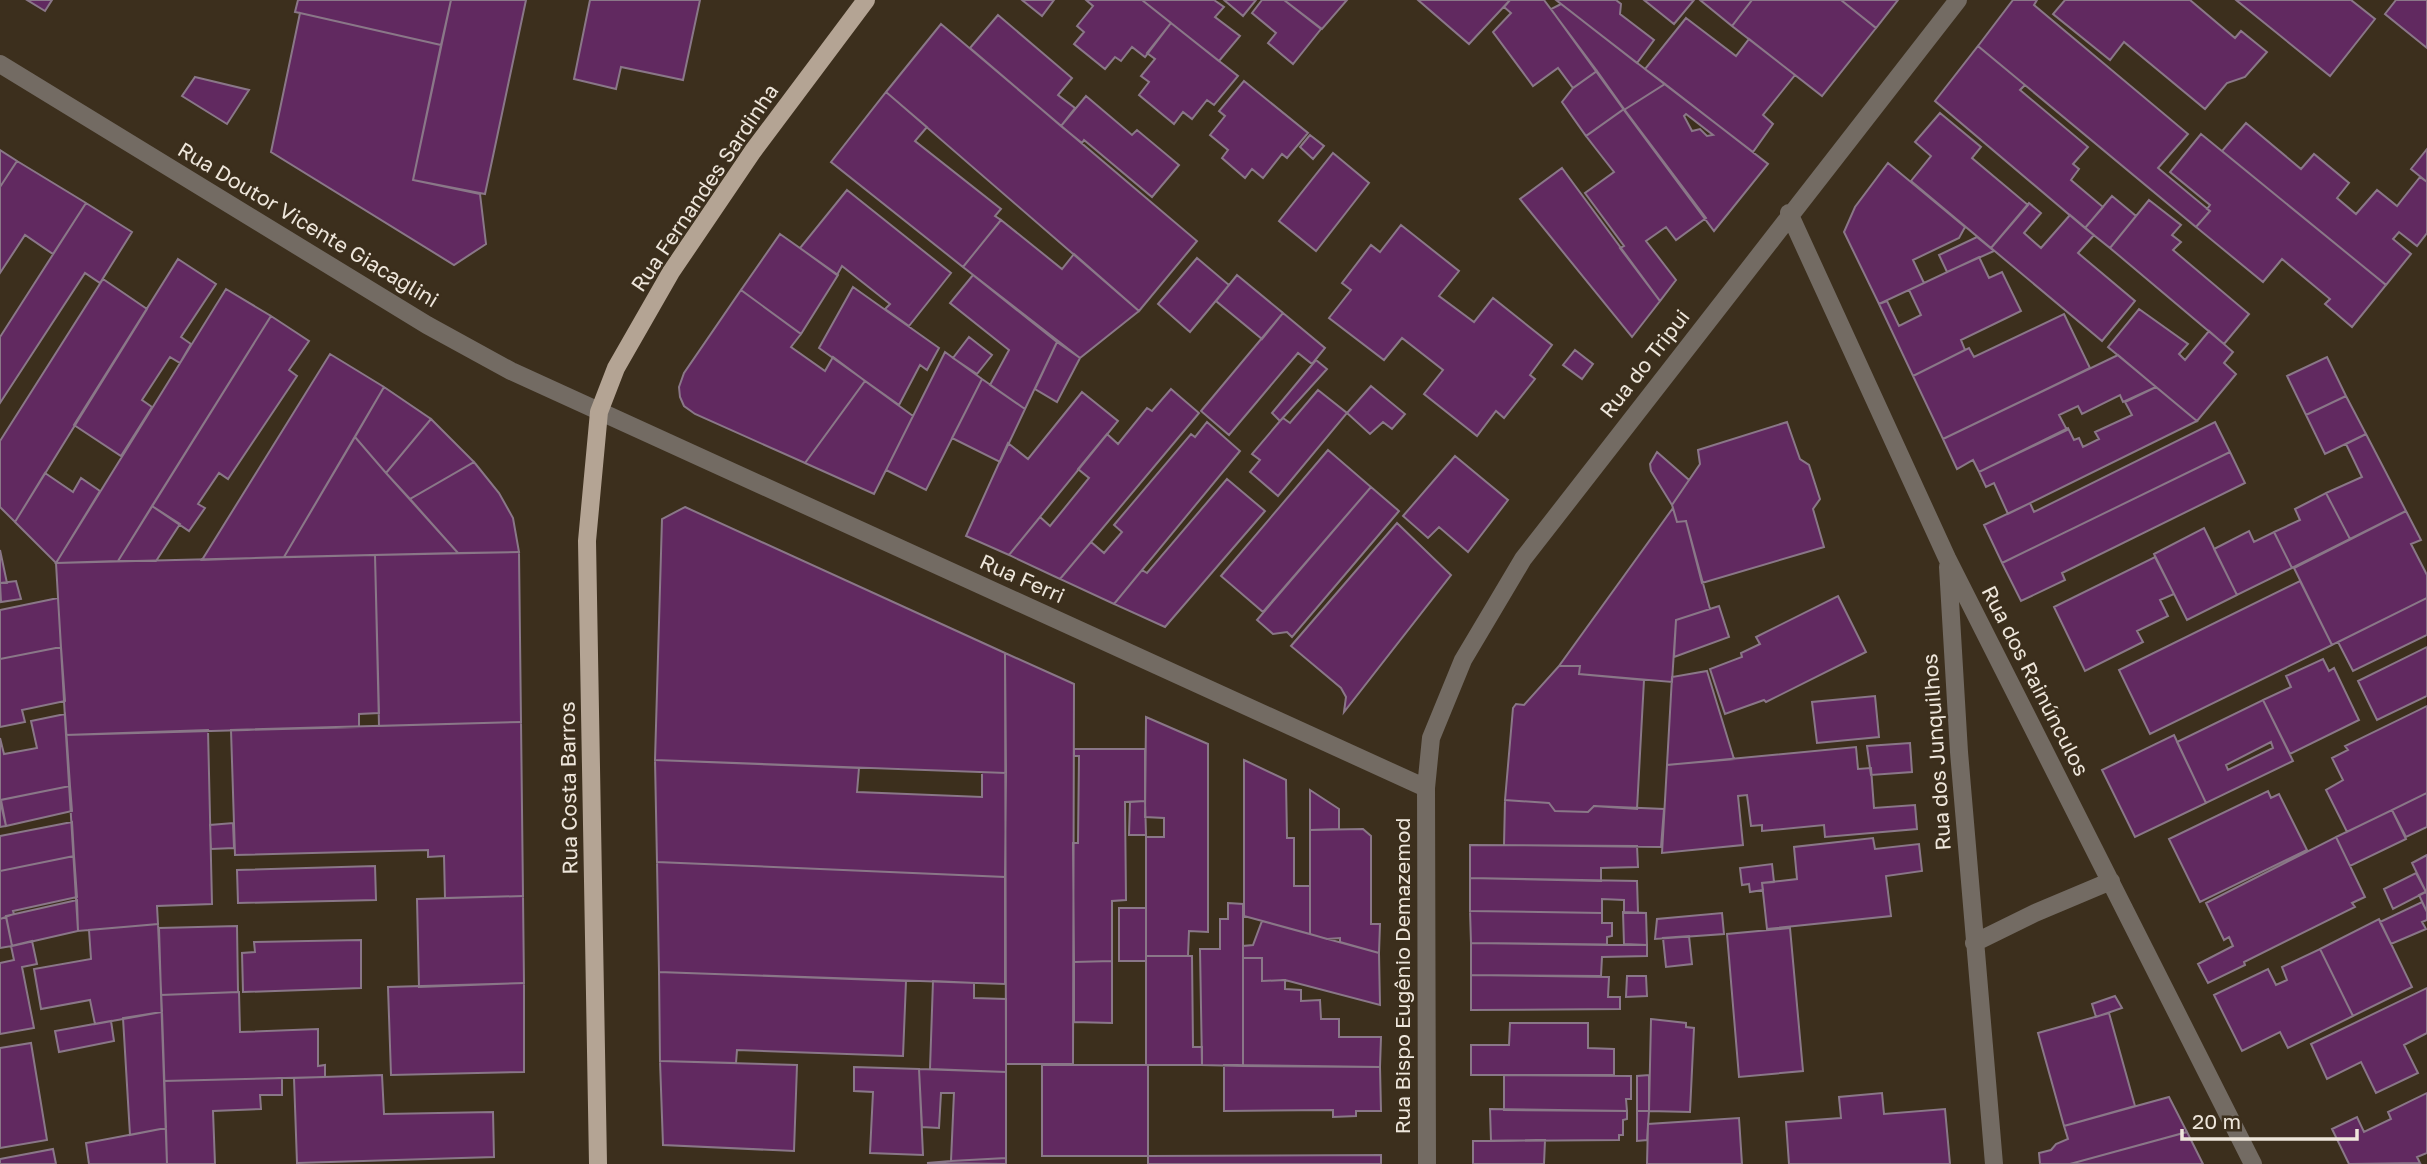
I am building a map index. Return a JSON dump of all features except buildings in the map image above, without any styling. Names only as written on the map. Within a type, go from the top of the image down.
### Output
[{"type":"main road","name":"Rua Fernandes Sardinha","points":[[600,412],[616,368],[671,272],[753,151],[866,0]]},
{"type":"main road","name":"Rua Costa Barros","points":[[598,1164],[587,541],[600,412]]},
{"type":"street","name":"Rua do Tripui","points":[[1426,788],[1431,738],[1463,660],[1523,559],[1958,0]]},
{"type":"street","name":"Rua Doutor Vicente Giacaglini","points":[[0,64],[427,325],[511,371],[600,412]]},
{"type":"street","name":"Rua dos Rainúnculos","points":[[1790,214],[1947,558],[2253,1164]]},
{"type":"street","name":"Rua Ferri","points":[[600,412],[1426,788]]},
{"type":"street","name":"Rua dos Junquilhos","points":[[1947,558],[1974,943],[1994,1164]]},
{"type":"street","name":"Rua Bispo Eugênio Demazemod","points":[[1426,788],[1427,1164]]},
{"type":"street","points":[[1974,943],[2111,881]]}]
